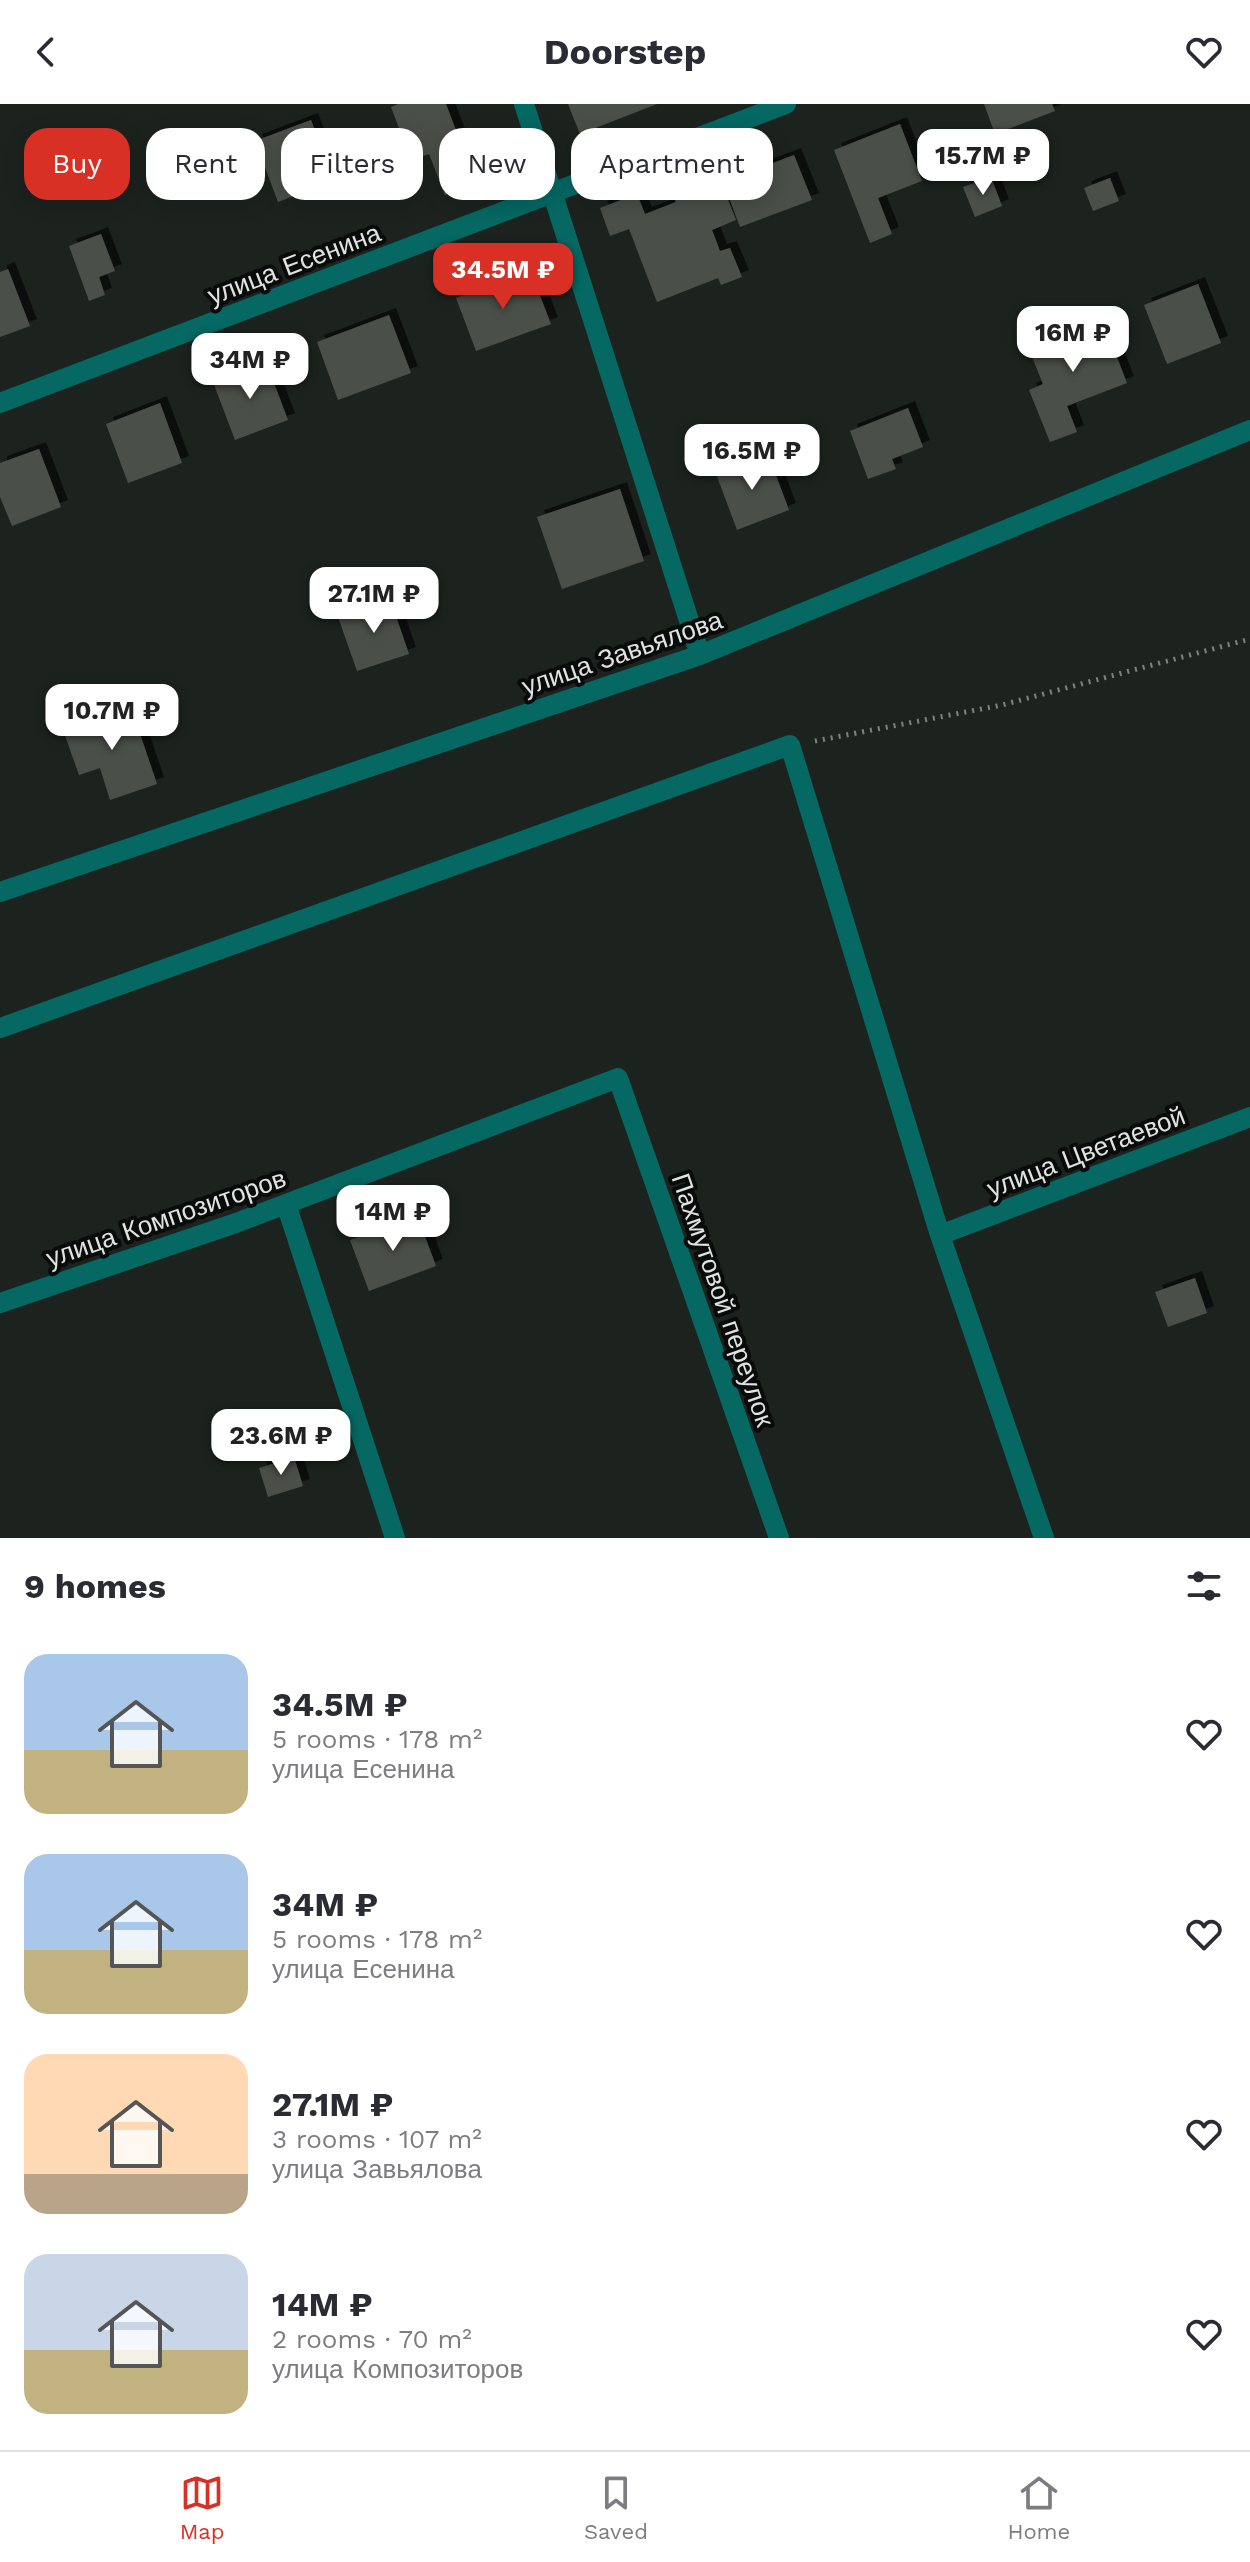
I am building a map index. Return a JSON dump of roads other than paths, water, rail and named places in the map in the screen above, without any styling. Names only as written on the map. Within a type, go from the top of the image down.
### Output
[{"type":"street","points":[[524,104],[532,128]]},
{"type":"street","name":"улица Есенина","points":[[555,193],[786,104]]},
{"type":"street","name":"улица Есенина","points":[[0,403],[537,200]]},
{"type":"street","points":[[555,200],[700,655]]},
{"type":"street","name":"улица Завьялова","points":[[0,892],[700,655],[1250,430]]},
{"type":"street","points":[[0,1028],[790,745],[940,1235],[1044,1538]]},
{"type":"street","name":"улица Композиторов","points":[[0,1303],[286,1204],[618,1078]]},
{"type":"street","name":"Пахмутовой переулок","points":[[618,1078],[779,1538]]},
{"type":"street","name":"улица Цветаевой","points":[[940,1235],[1250,1117]]},
{"type":"street","points":[[286,1204],[395,1538]]}]
